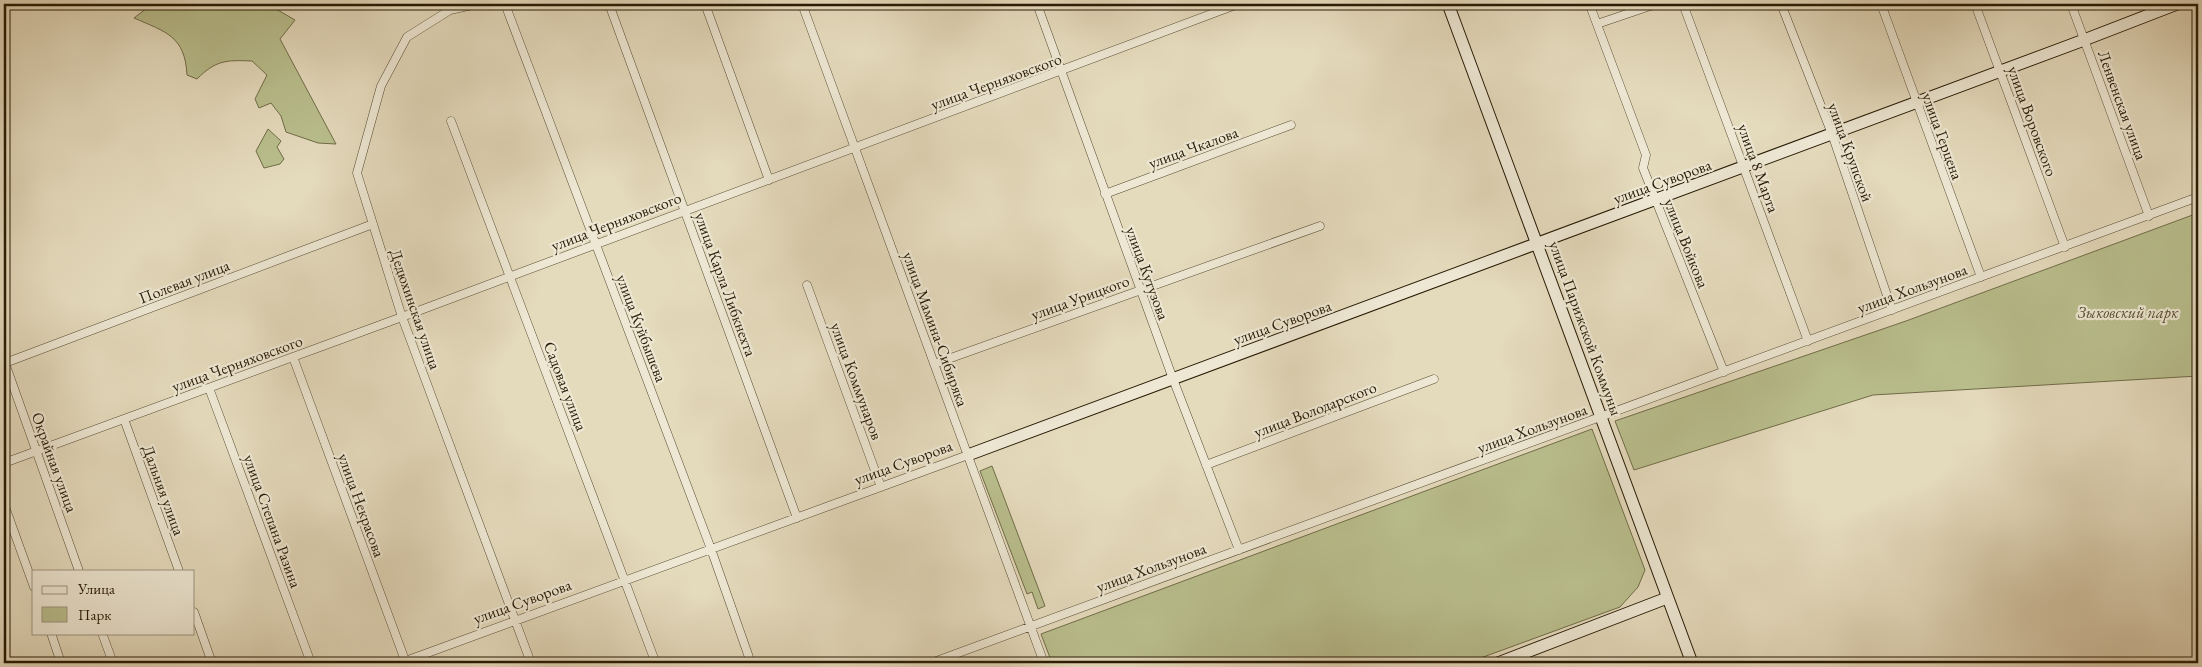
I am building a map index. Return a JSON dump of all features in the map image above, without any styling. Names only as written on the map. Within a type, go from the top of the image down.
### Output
[{"type":"street","points":[[450,10],[458,4]]},
{"type":"street","name":"Дедюхинская улица","points":[[477,4],[450,10],[407,37],[381,86],[357,173],[402,317],[531,663]]},
{"type":"street","name":"улица Куйбышева","points":[[505,4],[711,549],[751,663]]},
{"type":"street","name":"улица Карла Либкнехта","points":[[609,4],[797,518]]},
{"type":"street","points":[[705,4],[769,180]]},
{"type":"street","name":"улица Мамина-Сибиряка","points":[[802,4],[1044,663]]},
{"type":"street","name":"улица Кутузова","points":[[1037,4],[1173,380],[1239,550]]},
{"type":"street","name":"улица Черняховского","points":[[4,463],[402,317],[1238,4]]},
{"type":"street","name":"улица Парижской Коммуны","points":[[1448,4],[1692,663]]},
{"type":"street","points":[[1597,24],[1656,4]]},
{"type":"street","name":"улица 8 Марта","points":[[1683,4],[1808,341]]},
{"type":"street","name":"улица Крупской","points":[[1781,4],[1832,134],[1892,310]]},
{"type":"street","name":"улица Герцена","points":[[1881,4],[1981,277]]},
{"type":"street","name":"улица Воровского","points":[[1975,4],[2064,247]]},
{"type":"street","name":"Ленвенская улица","points":[[2071,4],[2149,216]]},
{"type":"street","name":"улица Суворова","points":[[404,663],[1173,380],[2176,5]]},
{"type":"street","name":"улица Войкова","points":[[1592,10],[1646,155],[1642,168],[1724,372]]},
{"type":"street","name":"Садовая улица","points":[[452,121],[655,661]]},
{"type":"street","name":"улица Чкалова","points":[[1105,194],[1291,125]]},
{"type":"street","name":"улица Хользунова","points":[[931,663],[2198,197]]},
{"type":"street","name":"Полевая улица","points":[[5,363],[373,224]]},
{"type":"street","name":"улица Урицкого","points":[[934,364],[1320,226]]},
{"type":"street","name":"улица Коммунаров","points":[[807,285],[881,487]]},
{"type":"street","name":"улица Некрасова","points":[[293,357],[404,663]]},
{"type":"street","name":"Окрайная улица","points":[[5,363],[80,570]]},
{"type":"street","name":"улица Володарского","points":[[1206,465],[1434,379]]},
{"type":"street","name":"улица Степана Разина","points":[[209,388],[311,663]]},
{"type":"street","name":"Дальняя улица","points":[[124,419],[179,570]]},
{"type":"street","points":[[4,504],[32,581]]},
{"type":"street","points":[[1498,663],[1667,598]]},
{"type":"street","points":[[195,615],[212,663]]},
{"type":"street","points":[[51,634],[61,663]]},
{"type":"street","points":[[102,634],[113,663]]},
{"type":"green space","points":[[152,4],[269,5],[295,20],[280,39],[336,144],[318,143],[286,132],[281,116],[271,103],[259,108],[255,99],[267,75],[252,61],[222,62],[210,68],[197,79],[187,75],[182,52],[172,37],[156,27],[134,18]]},
{"type":"green space","points":[[268,129],[281,141],[277,147],[284,159],[280,164],[264,168],[256,151]]},
{"type":"green space","name":"Зыковский парк","points":[[2198,213],[2198,376],[1873,395],[1634,470],[1615,421],[1906,321]]},
{"type":"green space","points":[[1592,429],[1645,570],[1638,587],[1620,607],[1467,663],[1052,663],[1041,634]]},
{"type":"green space","points":[[992,466],[1045,606],[1038,609],[1032,592],[1027,594],[980,471]]}]
